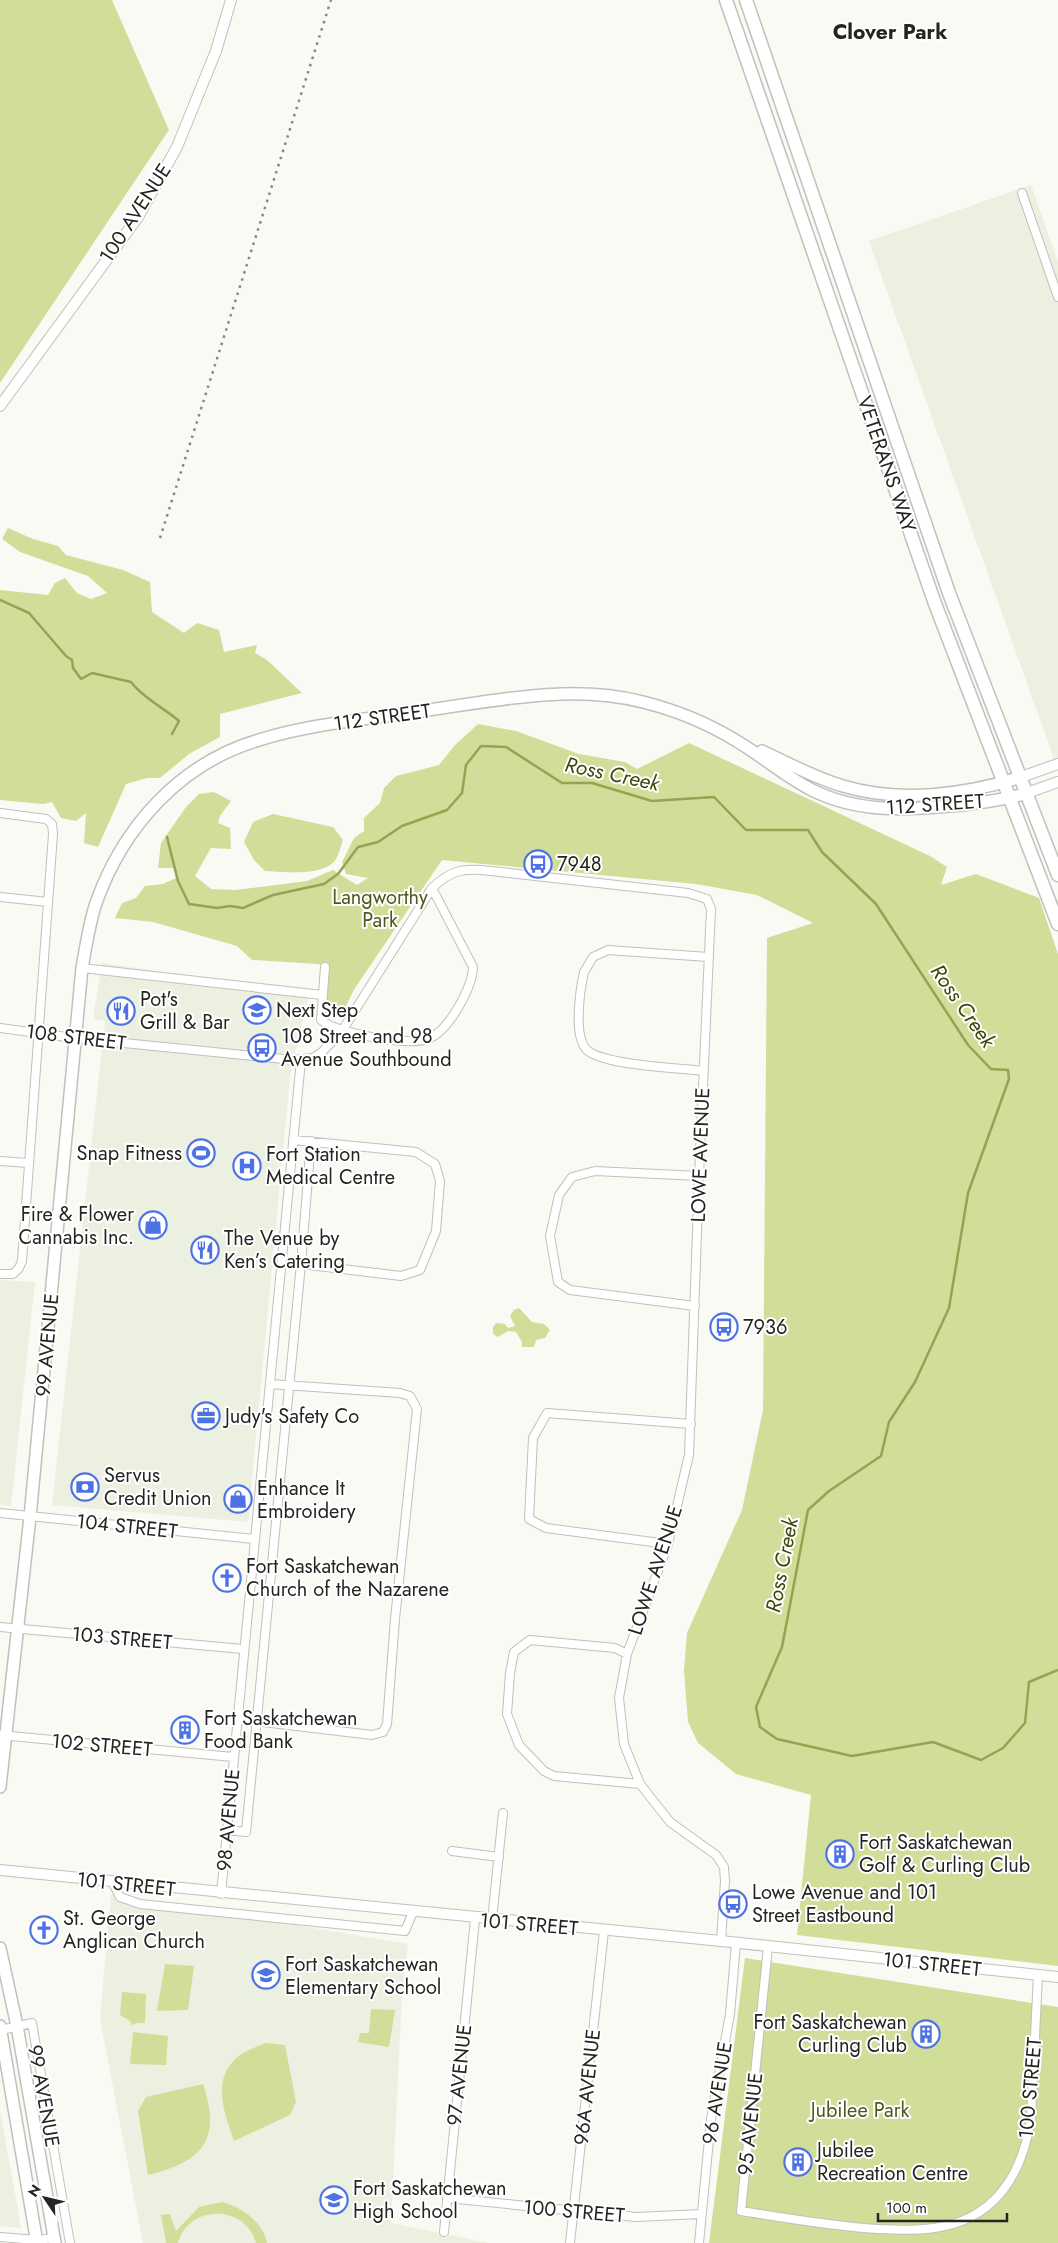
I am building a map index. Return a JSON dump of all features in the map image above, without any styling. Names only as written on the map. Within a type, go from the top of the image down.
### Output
[{"type":"main road","name":"VETERANS WAY","points":[[726,0],[934,601],[1058,924]]},
{"type":"main road","name":"VETERANS WAY","points":[[746,0],[949,593],[1058,875]]},
{"type":"main road","name":"112 STREET","points":[[96,903],[116,858],[136,825],[183,778],[219,756],[238,747],[282,733],[524,696],[568,693],[607,696],[644,703],[691,718],[737,741],[825,780],[880,795],[899,796],[946,793],[1021,777]]},
{"type":"main road","name":"112 STREET","points":[[737,741],[810,789],[842,802],[862,806],[911,809],[1009,799],[1027,793]]},
{"type":"main road","name":"99 AVENUE","points":[[0,1787],[2,1735],[30,1517],[74,1038],[82,968],[96,903]]},
{"type":"main road","name":"99 AVENUE","points":[[0,1948],[17,2026],[55,2240]]},
{"type":"main road","name":"99 AVENUE","points":[[0,2026],[37,2241]]},
{"type":"street","name":"100 AVENUE","points":[[0,406],[138,217],[177,147],[216,51],[231,0]]},
{"type":"street","points":[[1022,193],[1058,297]]},
{"type":"street","name":"112 STREET","points":[[1021,777],[1058,764]]},
{"type":"street","name":"112 STREET","points":[[1027,793],[1058,782]]},
{"type":"street","points":[[0,813],[46,819],[52,824],[53,834],[21,1265],[13,1274],[0,1274]]},
{"type":"street","name":"LOWE AVENUE","points":[[301,1060],[313,1058],[322,1052],[342,1031],[432,888],[453,872],[468,868],[694,894],[707,899],[710,905],[689,1455],[668,1544],[627,1654],[620,1682],[620,1722],[624,1744],[640,1784],[670,1822],[716,1855],[724,1867],[725,1882],[721,1941]]},
{"type":"street","points":[[325,967],[321,1020],[342,1031],[385,1040],[427,1039],[444,1028],[458,1007],[472,980],[473,967],[432,888]]},
{"type":"street","points":[[0,897],[48,902]]},
{"type":"street","points":[[703,1071],[603,1059],[586,1050],[578,1031],[585,967],[593,957],[604,951],[617,949],[708,957]]},
{"type":"street","points":[[82,968],[322,995]]},
{"type":"street","name":"108 STREET","points":[[0,1028],[74,1038],[301,1060]]},
{"type":"street","name":"98 AVENUE","points":[[221,1894],[243,1648],[301,1060]]},
{"type":"street","points":[[293,1140],[416,1152],[434,1164],[440,1181],[436,1231],[420,1270],[401,1276],[301,1264]]},
{"type":"street","points":[[227,1830],[246,1832],[301,1264],[311,1141]]},
{"type":"street","points":[[0,1161],[29,1163]]},
{"type":"street","points":[[695,1306],[570,1290],[558,1282],[550,1236],[559,1195],[572,1177],[594,1171],[699,1176]]},
{"type":"street","points":[[237,1720],[372,1735],[382,1732],[387,1724],[395,1619],[417,1409],[410,1396],[400,1393],[270,1384]]},
{"type":"street","points":[[668,1544],[546,1528],[529,1519],[533,1438],[547,1413],[691,1424]]},
{"type":"street","name":"104 STREET","points":[[0,1513],[254,1539]]},
{"type":"street","name":"103 STREET","points":[[0,1627],[243,1648]]},
{"type":"street","points":[[627,1654],[615,1648],[530,1640],[514,1652],[510,1673],[507,1714],[519,1745],[548,1774],[640,1784]]},
{"type":"street","name":"102 STREET","points":[[2,1735],[233,1757]]},
{"type":"street","points":[[492,1920],[503,1813]]},
{"type":"street","points":[[452,1851],[499,1857]]},
{"type":"street","name":"101 STREET","points":[[0,1870],[221,1894],[721,1941],[1058,1977]]},
{"type":"street","points":[[113,1883],[120,1897],[140,1904],[301,1922],[405,1931],[413,1912]]},
{"type":"street","name":"97 AVENUE","points":[[444,2232],[475,1919]]},
{"type":"street","name":"96A AVENUE","points":[[570,2243],[604,1931]]},
{"type":"street","name":"96 AVENUE","points":[[699,2243],[711,2119],[730,2014],[736,1943]]},
{"type":"street","name":"95 AVENUE","points":[[741,2210],[768,1947]]},
{"type":"street","name":"100 STREET","points":[[741,2210],[853,2227],[910,2230],[945,2227],[972,2216],[999,2196],[1013,2177],[1023,2158],[1028,2140],[1032,2117],[1038,1975]]},
{"type":"street","name":"99 AVENUE","points":[[1,2030],[32,2023],[70,2243]]},
{"type":"street","name":"100 STREET","points":[[447,2198],[636,2217],[702,2214]]},
{"type":"street","points":[[0,2237],[37,2241],[55,2240]]},
{"type":"shaded area","points":[[1031,185],[1058,262],[1058,770],[869,241]]},
{"type":"shaded area","points":[[102,963],[309,994],[290,1076],[248,1522],[52,1505],[105,1021],[93,1019]]},
{"type":"shaded area","points":[[0,1280],[35,1282],[11,1506],[0,1505]]},
{"type":"shaded area","points":[[111,1894],[408,1944],[402,1993],[391,2223],[488,2243],[143,2243],[100,2019]]},
{"type":"shaded area","points":[[0,2109],[21,2228],[0,2226]]},
{"type":"green space","points":[[0,0],[112,0],[169,130],[0,383]]},
{"type":"green space","points":[[8,528],[33,539],[58,546],[66,555],[123,570],[150,582],[152,612],[184,633],[197,623],[219,630],[224,652],[257,645],[255,653],[267,660],[302,693],[220,714],[220,737],[189,754],[160,778],[147,778],[126,784],[98,847],[84,843],[86,813],[76,821],[61,818],[52,802],[43,804],[0,800],[0,590],[48,595],[55,583],[65,578],[77,593],[91,599],[107,593],[88,576],[20,552],[2,539]]},
{"type":"green space","name":"Langworthy Park","points":[[478,724],[516,731],[579,754],[625,762],[637,769],[689,743],[930,856],[947,867],[941,885],[976,874],[1039,898],[1058,954],[1058,1966],[797,1935],[811,1795],[736,1774],[698,1743],[688,1722],[684,1671],[687,1633],[742,1510],[763,1410],[767,938],[813,923],[757,895],[696,884],[442,860],[355,988],[341,1016],[324,1009],[326,966],[252,960],[237,946],[153,922],[115,918],[122,903],[136,898],[145,886],[163,884],[176,878],[173,868],[158,868],[161,843],[186,807],[199,794],[214,792],[231,801],[220,816],[218,823],[230,828],[231,849],[211,848],[195,876],[211,889],[235,890],[307,881],[333,870],[357,885],[368,878],[346,874],[342,862],[354,838],[364,831],[364,818],[380,803],[384,788],[396,776],[439,765],[455,745]]},
{"type":"green space","points":[[273,814],[333,827],[343,840],[336,859],[331,865],[313,871],[265,871],[254,860],[244,842],[253,822]]},
{"type":"green space","points":[[519,1308],[532,1322],[544,1324],[550,1330],[545,1338],[536,1340],[534,1347],[522,1347],[522,1342],[516,1332],[508,1331],[498,1337],[493,1334],[493,1327],[496,1323],[505,1324],[508,1328],[515,1326],[510,1316],[514,1310]]},
{"type":"green space","name":"Jubilee Park","points":[[745,1958],[1058,2007],[1058,2243],[709,2243]]},
{"type":"green space","points":[[165,1964],[194,1966],[188,2010],[157,2011]]},
{"type":"green space","points":[[122,1992],[146,1994],[145,2023],[132,2025],[129,2020],[120,2015]]},
{"type":"green space","points":[[371,2009],[395,2010],[389,2047],[358,2042],[360,2033],[369,2033]]},
{"type":"green space","points":[[133,2032],[168,2036],[166,2065],[130,2064]]},
{"type":"green space","points":[[265,2043],[285,2045],[296,2102],[290,2115],[234,2141],[226,2119],[222,2096],[225,2074],[240,2055]]},
{"type":"green space","points":[[203,2084],[210,2120],[208,2134],[203,2145],[195,2155],[182,2163],[167,2170],[148,2175],[138,2111],[146,2097]]},
{"type":"green space","points":[[222,2202],[230,2204],[250,2216],[261,2228],[267,2243],[256,2243],[250,2230],[241,2221],[217,2214],[193,2221],[184,2230],[178,2243],[166,2243],[161,2215],[170,2214],[176,2231],[199,2207]]},
{"type":"waterway","name":"Ross Creek","points":[[0,600],[29,613],[66,656],[72,660],[73,668],[81,679],[92,673],[131,682],[148,698],[179,721],[172,734]]},
{"type":"waterway","name":"Ross Creek","points":[[167,837],[178,881],[189,904],[217,908],[230,906],[243,908],[273,895],[324,884],[338,874],[358,847],[378,842],[402,826],[447,810],[462,793],[466,765],[481,746],[506,747],[562,783],[592,783],[652,801],[714,797],[746,830],[808,830],[822,852],[876,904],[968,1045],[991,1069],[1008,1070],[1009,1079],[968,1193],[949,1308],[915,1382],[889,1422],[881,1456],[829,1491],[808,1510],[782,1647],[756,1707],[760,1727],[777,1739],[852,1756],[933,1742],[981,1760],[1003,1748],[1025,1723],[1029,1682],[1058,1670]]},
{"type":"railway","points":[[160,538],[331,0]]},
{"type":"place","name":"7948","points":[[538,864]]},
{"type":"place","name":"Next Step","points":[[257,1010]]},
{"type":"place","name":"Pot's Grill & Bar","points":[[121,1011]]},
{"type":"place","name":"108 Street and 98 Avenue Southbound","points":[[262,1048]]},
{"type":"place","name":"Snap Fitness","points":[[201,1153]]},
{"type":"place","name":"Fort Station Medical Centre","points":[[247,1166]]},
{"type":"place","name":"Fire & Flower Cannabis Inc.","points":[[153,1225]]},
{"type":"place","name":"The Venue by Ken’s Catering","points":[[205,1250]]},
{"type":"place","name":"7936","points":[[724,1327]]},
{"type":"place","name":"Judy's Safety Co","points":[[206,1416]]},
{"type":"place","name":"Servus Credit Union","points":[[85,1487]]},
{"type":"place","name":"Enhance It Embroidery","points":[[238,1499]]},
{"type":"place","name":"Fort Saskatchewan Church of the Nazarene","points":[[227,1578]]},
{"type":"place","name":"Fort Saskatchewan Food Bank","points":[[185,1730]]},
{"type":"place","name":"Fort Saskatchewan Golf & Curling Club","points":[[840,1854]]},
{"type":"place","name":"Lowe Avenue and 101 Street Eastbound","points":[[733,1904]]},
{"type":"place","name":"St. George Anglican Church","points":[[44,1930]]},
{"type":"place","name":"Fort Saskatchewan Elementary School","points":[[266,1975]]},
{"type":"place","name":"Fort Saskatchewan Curling Club","points":[[926,2034]]},
{"type":"place","name":"Jubilee Recreation Centre","points":[[798,2162]]},
{"type":"place","name":"Fort Saskatchewan High School","points":[[334,2200]]},
{"type":"district","name":"Clover Park","points":[[890,32]]}]
